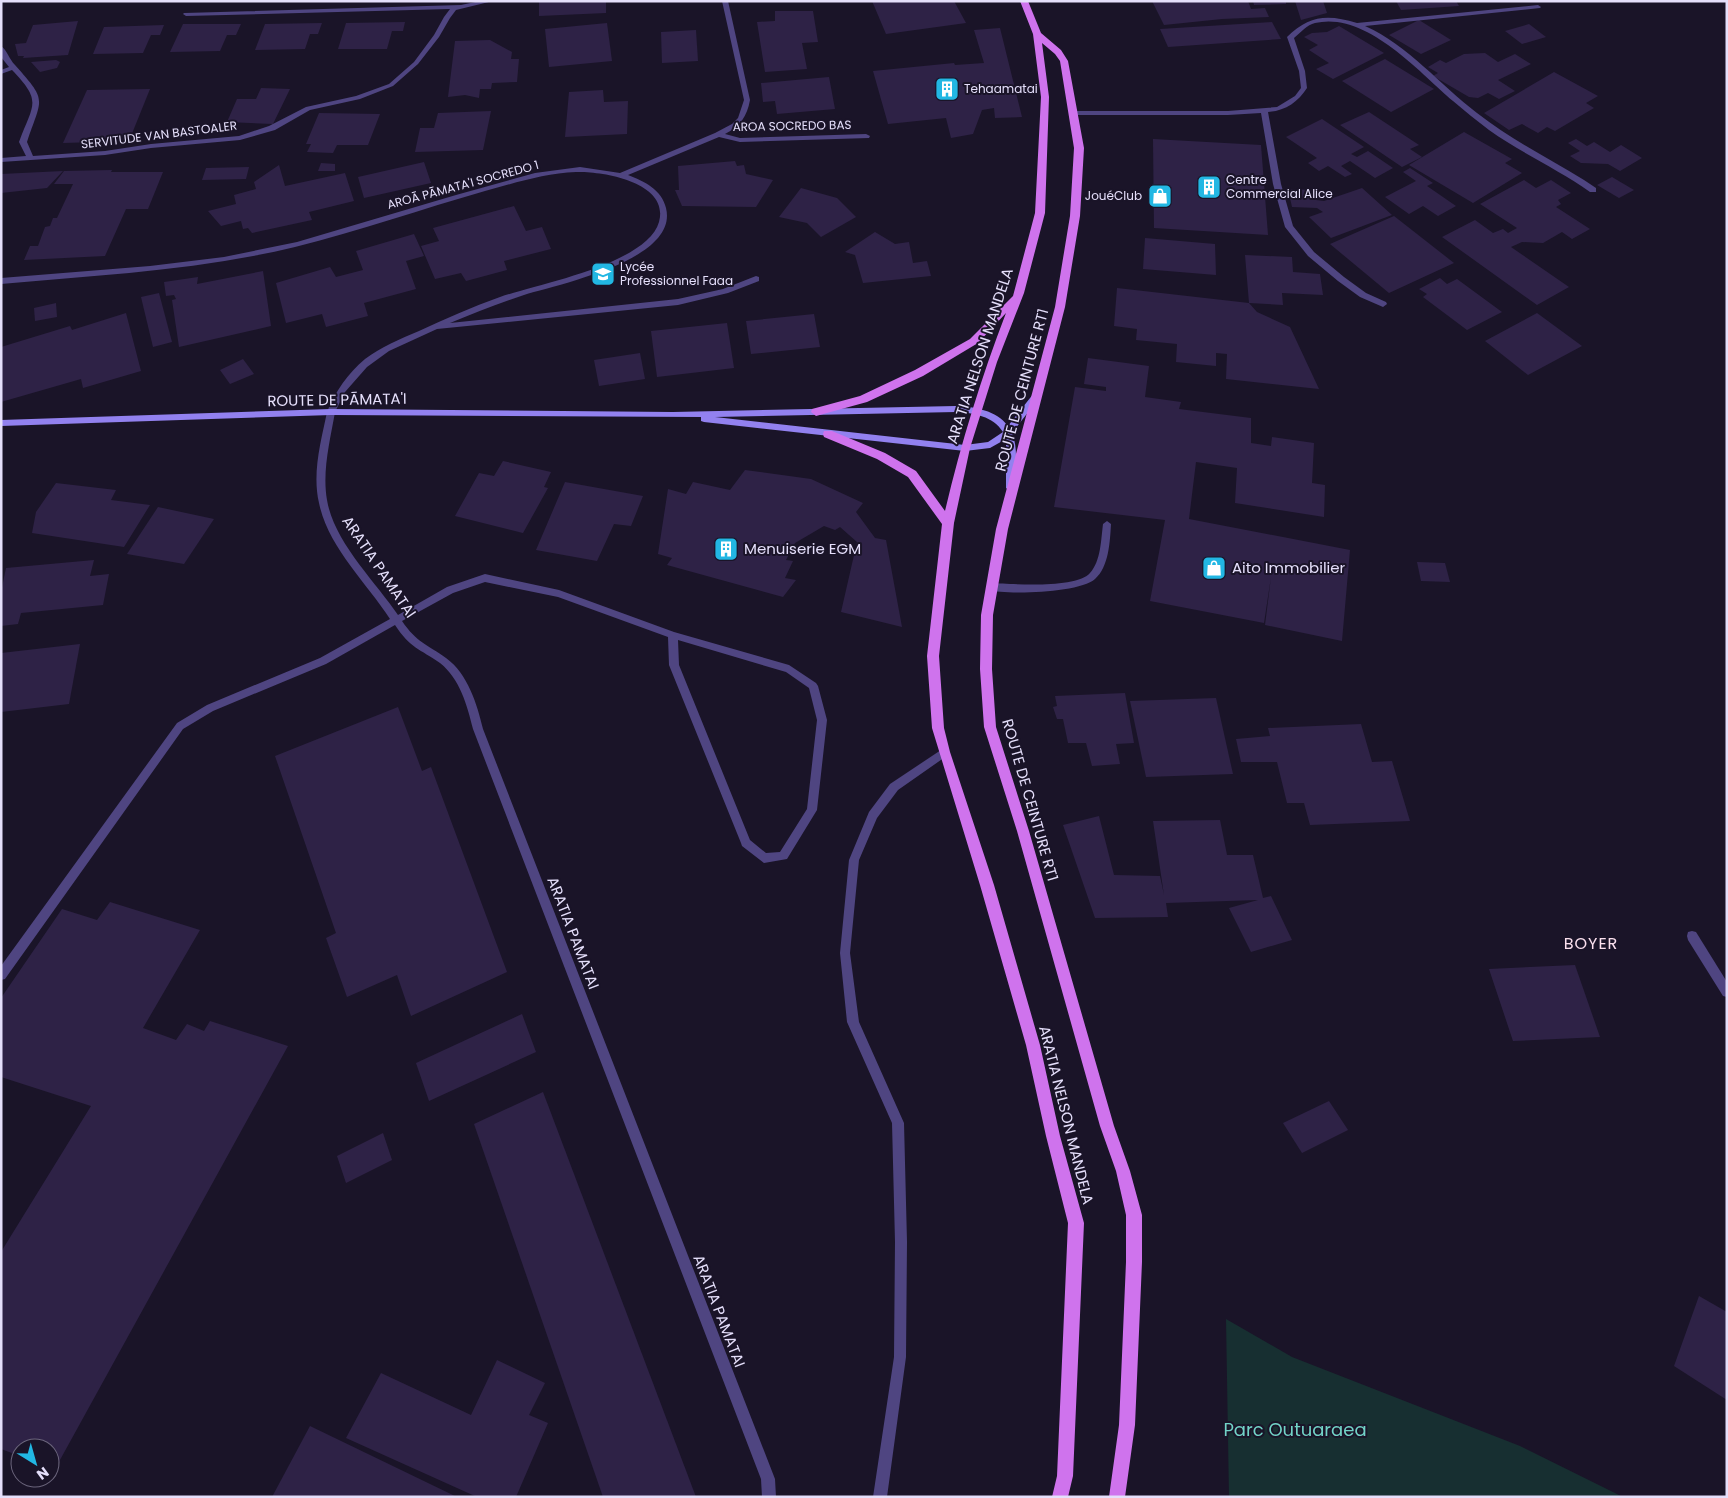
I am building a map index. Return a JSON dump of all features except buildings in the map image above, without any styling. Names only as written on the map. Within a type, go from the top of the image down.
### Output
[{"type":"main road","name":"ARATIA NELSON MANDELA","points":[[1024,1],[1037,34],[1045,97],[1040,213],[1019,293],[992,362],[965,448],[948,523],[933,656],[938,728],[944,752],[987,885],[1033,1045],[1053,1136],[1076,1223],[1065,1476],[1060,1497]]},
{"type":"main road","name":"ROUTE DE CEINTURE RT1","points":[[1037,34],[1058,52],[1064,61],[1079,148],[1075,216],[1060,307],[1010,496],[991,587],[986,636],[990,728],[1023,830],[1134,1216],[1132,1343],[1127,1426],[1117,1497]]},
{"type":"main road","points":[[816,412],[863,400],[902,382],[974,341],[1019,293]]},
{"type":"main road","points":[[673,414],[828,434],[965,448],[990,446],[1008,434],[1039,391]]},
{"type":"main road","points":[[673,414],[816,412],[918,408],[976,410],[998,419],[1010,437],[1010,496]]},
{"type":"main road","name":"ROUTE DE PĀMATA'I","points":[[1,423],[331,412],[673,414]]},
{"type":"main road","points":[[828,434],[881,456],[912,474],[948,523]]},
{"type":"street","points":[[186,14],[460,7],[490,1]]},
{"type":"street","points":[[621,175],[732,129],[744,116],[747,100],[725,1]]},
{"type":"street","name":"SERVITUDE VAN BASTOALER","points":[[1,160],[105,153],[151,146],[240,138],[272,128],[308,108],[358,98],[391,85],[416,63],[438,36],[447,17],[454,9],[460,7]]},
{"type":"street","points":[[1073,113],[1184,113],[1278,109],[1291,103],[1304,88],[1302,71],[1290,37],[1309,23],[1331,19],[1357,25],[1538,7]]},
{"type":"street","points":[[1357,25],[1400,52],[1458,102],[1498,132],[1572,175],[1593,190]]},
{"type":"street","points":[[1,48],[4,58],[12,68],[33,88],[36,104],[23,142],[30,158]]},
{"type":"street","points":[[1,72],[12,68]]},
{"type":"street","points":[[1264,110],[1278,184],[1289,228],[1312,254],[1340,279],[1363,295],[1383,304]]},
{"type":"street","name":"AROA SOCREDO BAS","points":[[718,135],[740,140],[866,136]]},
{"type":"street","name":"AROĀ PĀMATA'I SOCREDO 1","points":[[1,281],[215,261],[296,245],[424,205],[512,181],[569,170],[593,170],[631,178],[646,186],[658,198],[664,210],[663,223],[653,238],[628,257],[608,266],[485,304],[387,348],[359,369],[337,395],[331,412]]},
{"type":"street","points":[[431,328],[678,302],[725,291],[756,279]]},
{"type":"street","name":"ARATIA PAMATAI","points":[[331,412],[322,469],[323,502],[328,518],[337,536],[413,642],[450,666],[461,682],[470,701],[482,738],[768,1479],[769,1497]]},
{"type":"street","points":[[991,587],[1072,587],[1093,578],[1102,560],[1107,524]]},
{"type":"street","points":[[1,975],[180,726],[210,708],[323,661],[450,590],[486,578],[559,594],[673,635],[789,669],[813,686],[822,720],[812,810],[783,856],[764,858],[746,843],[674,665],[673,635]]},
{"type":"street","points":[[880,1497],[900,1357],[901,1242],[898,1123],[853,1022],[845,954],[854,860],[872,816],[894,787],[944,752]]},
{"type":"street","points":[[1692,936],[1727,992]]},
{"type":"green space","name":"Parc Outuaraea","points":[[1226,1319],[1292,1357],[1520,1446],[1623,1497],[1229,1497]]},
{"type":"place","name":"Tehaamatai","points":[[947,89]]},
{"type":"place","name":"Centre Commercial Alice","points":[[1209,187]]},
{"type":"place","name":"JouéClub","points":[[1160,196]]},
{"type":"place","name":"Lycée Professionnel Faaa","points":[[603,274]]},
{"type":"place","name":"Menuiserie EGM","points":[[726,549]]},
{"type":"place","name":"Aito Immobilier","points":[[1214,568]]},
{"type":"district","name":"BOYER","points":[[1591,943]]}]
